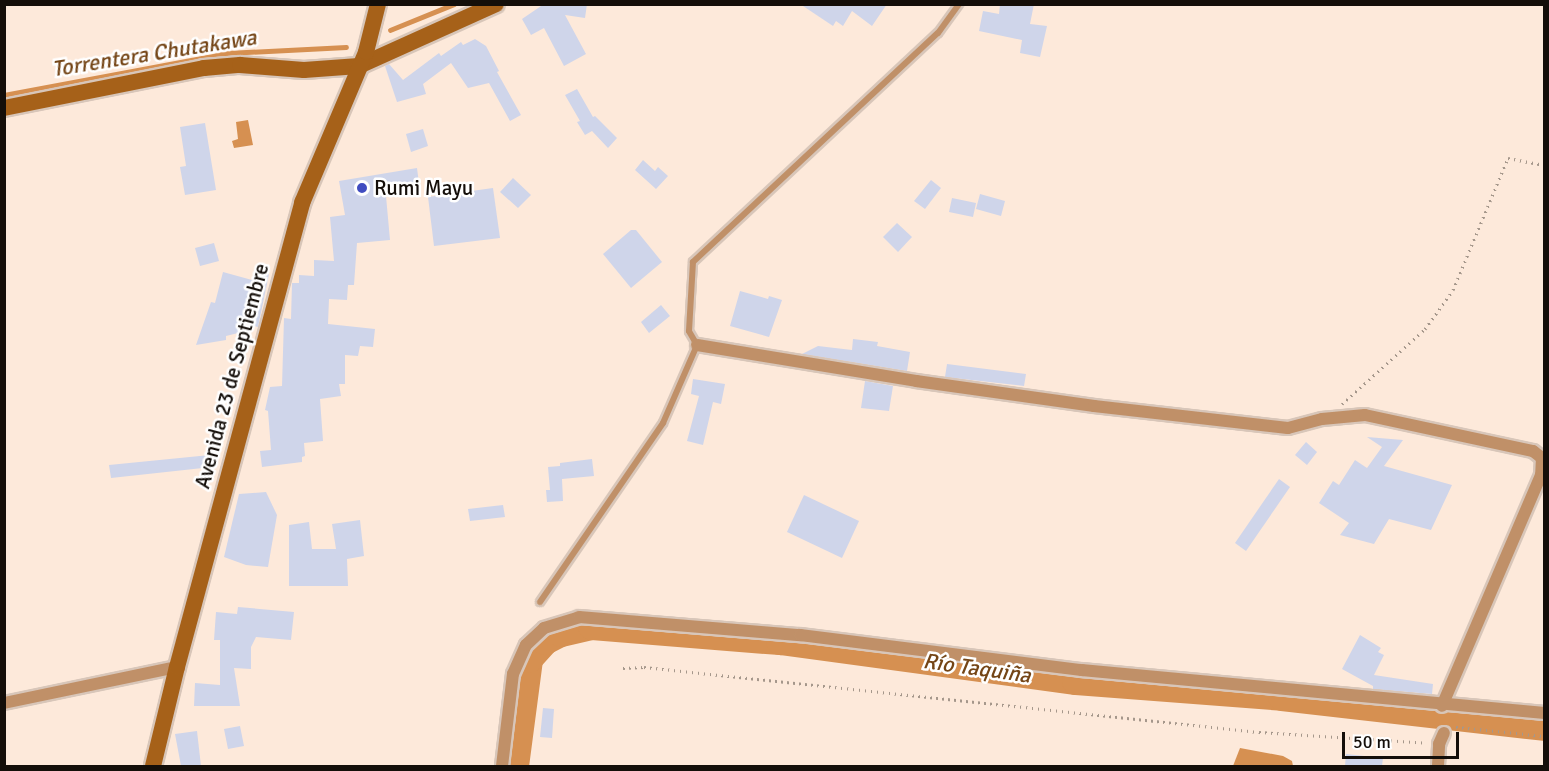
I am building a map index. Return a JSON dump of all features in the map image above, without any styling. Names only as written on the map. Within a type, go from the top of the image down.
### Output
[{"type":"main road","name":"Avenida 23 de Septiembre","points":[[153,766],[177,668],[302,203],[362,59],[378,4]]},
{"type":"main road","points":[[4,108],[204,68],[240,64],[304,70],[362,59],[496,4]]},
{"type":"street","points":[[697,345],[916,381],[1094,406],[1288,428],[1322,419],[1365,415],[1533,451],[1542,458],[1541,475],[1442,706]]},
{"type":"street","points":[[502,766],[513,674],[526,645],[544,628],[579,617],[800,635],[1082,670],[1545,714]]},
{"type":"street","points":[[4,703],[177,668]]},
{"type":"street","points":[[1438,766],[1442,739]]},
{"type":"lane","points":[[540,602],[663,423],[697,345],[689,331],[693,262],[938,33],[959,4]]},
{"type":"path","points":[[1322,419],[1357,393],[1425,329],[1453,290],[1508,158],[1545,165]]},
{"type":"path","points":[[623,668],[644,666],[1259,732],[1442,739],[1457,726],[1545,736]]},
{"type":"shaded area","points":[[248,120],[253,145],[234,148],[232,141],[238,139],[236,122]]},
{"type":"shaded area","points":[[1240,748],[1283,756],[1292,761],[1293,766],[1233,766]]},
{"type":"building","points":[[544,4],[587,4],[585,18],[565,15],[586,54],[564,66],[544,28],[531,35],[522,19]]},
{"type":"building","points":[[800,4],[887,4],[872,26],[852,11],[843,26],[836,21],[833,26]]},
{"type":"building","points":[[1000,4],[1034,4],[1030,24],[1047,26],[1040,57],[1020,53],[1022,40],[979,31],[983,11],[999,14]]},
{"type":"building","points":[[475,39],[486,46],[499,71],[497,72],[521,115],[510,121],[489,83],[468,88],[451,63],[423,84],[426,94],[397,102],[385,66],[389,64],[403,80],[439,53],[441,56],[461,42],[463,45]]},
{"type":"building","points":[[577,89],[593,117],[595,116],[617,138],[608,148],[592,131],[585,135],[577,122],[580,121],[565,95]]},
{"type":"building","points":[[205,123],[216,190],[185,195],[180,167],[186,166],[180,127]]},
{"type":"building","points":[[423,129],[428,146],[411,152],[406,134]]},
{"type":"building","points":[[643,160],[655,171],[658,167],[668,176],[656,189],[635,170]]},
{"type":"building","points":[[417,168],[420,191],[386,196],[390,240],[357,243],[354,285],[348,285],[347,300],[329,299],[328,324],[375,329],[373,347],[360,346],[358,356],[345,355],[345,384],[339,384],[341,396],[320,399],[323,441],[304,443],[305,456],[302,457],[302,462],[262,467],[260,451],[271,450],[268,411],[265,410],[270,387],[282,386],[284,318],[291,319],[292,283],[299,283],[299,275],[314,276],[314,260],[334,261],[330,217],[345,215],[339,181]]},
{"type":"building","points":[[513,178],[531,195],[518,208],[500,192]]},
{"type":"building","points":[[931,180],[941,188],[925,209],[914,201]]},
{"type":"building","points":[[493,188],[500,238],[434,246],[428,197]]},
{"type":"building","points":[[980,194],[1005,201],[1001,216],[976,209]]},
{"type":"building","points":[[952,198],[976,203],[973,217],[949,212]]},
{"type":"building","points":[[897,223],[912,237],[898,252],[883,237]]},
{"type":"building","points":[[631,230],[636,230],[662,262],[631,288],[603,254]]},
{"type":"building","points":[[214,243],[219,261],[200,266],[195,248]]},
{"type":"building","points":[[255,270],[269,274],[258,327],[242,323],[238,333],[226,336],[226,340],[196,345],[211,302],[215,303],[223,272],[252,280]]},
{"type":"building","points":[[740,291],[768,299],[769,296],[782,300],[769,337],[730,326]]},
{"type":"building","points":[[661,305],[670,316],[649,333],[641,322]]},
{"type":"building","points":[[853,339],[878,342],[877,346],[910,352],[907,371],[802,354],[818,346],[852,350]]},
{"type":"building","points":[[947,364],[1026,374],[1024,386],[945,377]]},
{"type":"building","points":[[693,379],[725,384],[721,404],[713,402],[703,445],[687,441],[699,396],[691,394]]},
{"type":"building","points":[[865,381],[893,386],[889,411],[861,408]]},
{"type":"building","points":[[1367,437],[1403,440],[1384,466],[1452,485],[1431,530],[1389,519],[1374,544],[1340,535],[1349,523],[1319,503],[1333,481],[1339,485],[1355,460],[1367,468],[1382,447]]},
{"type":"building","points":[[1306,442],[1317,452],[1307,465],[1295,455]]},
{"type":"building","points":[[210,455],[212,467],[111,478],[109,465]]},
{"type":"building","points":[[592,459],[594,476],[562,479],[563,501],[547,502],[546,490],[550,490],[548,467]]},
{"type":"building","points":[[1279,479],[1290,487],[1246,551],[1235,543]]},
{"type":"building","points":[[266,492],[277,515],[268,567],[246,565],[224,557],[239,494]]},
{"type":"building","points":[[804,495],[859,521],[842,558],[787,532]]},
{"type":"building","points":[[503,505],[505,517],[470,521],[468,509]]},
{"type":"building","points":[[360,520],[364,556],[347,559],[348,586],[289,586],[289,525],[309,522],[312,549],[336,549],[332,524]]},
{"type":"building","points":[[238,607],[294,612],[291,640],[256,637],[251,647],[251,669],[234,668],[240,706],[194,706],[195,683],[220,685],[220,640],[214,640],[216,612],[237,614]]},
{"type":"building","points":[[1360,635],[1381,648],[1378,652],[1384,655],[1374,675],[1433,684],[1432,694],[1373,689],[1373,686],[1342,669]]},
{"type":"building","points":[[543,708],[554,709],[552,738],[540,737]]},
{"type":"building","points":[[240,726],[244,746],[228,749],[224,729]]},
{"type":"building","points":[[197,731],[201,766],[181,766],[175,734]]},
{"type":"building","points":[[1346,754],[1383,758],[1382,766],[1345,766]]},
{"type":"waterway","name":"Torrentera Chutakawa","points":[[390,30],[454,4]]},
{"type":"waterway","name":"Torrentera Chutakawa","points":[[4,95],[228,53],[346,47]]},
{"type":"waterway","name":"Río Taquiña","points":[[515,766],[529,659],[545,641],[561,633],[592,626],[780,641],[1076,681],[1282,697],[1544,727]]},
{"type":"place","name":"Rumi Mayu","points":[[362,188]]}]
